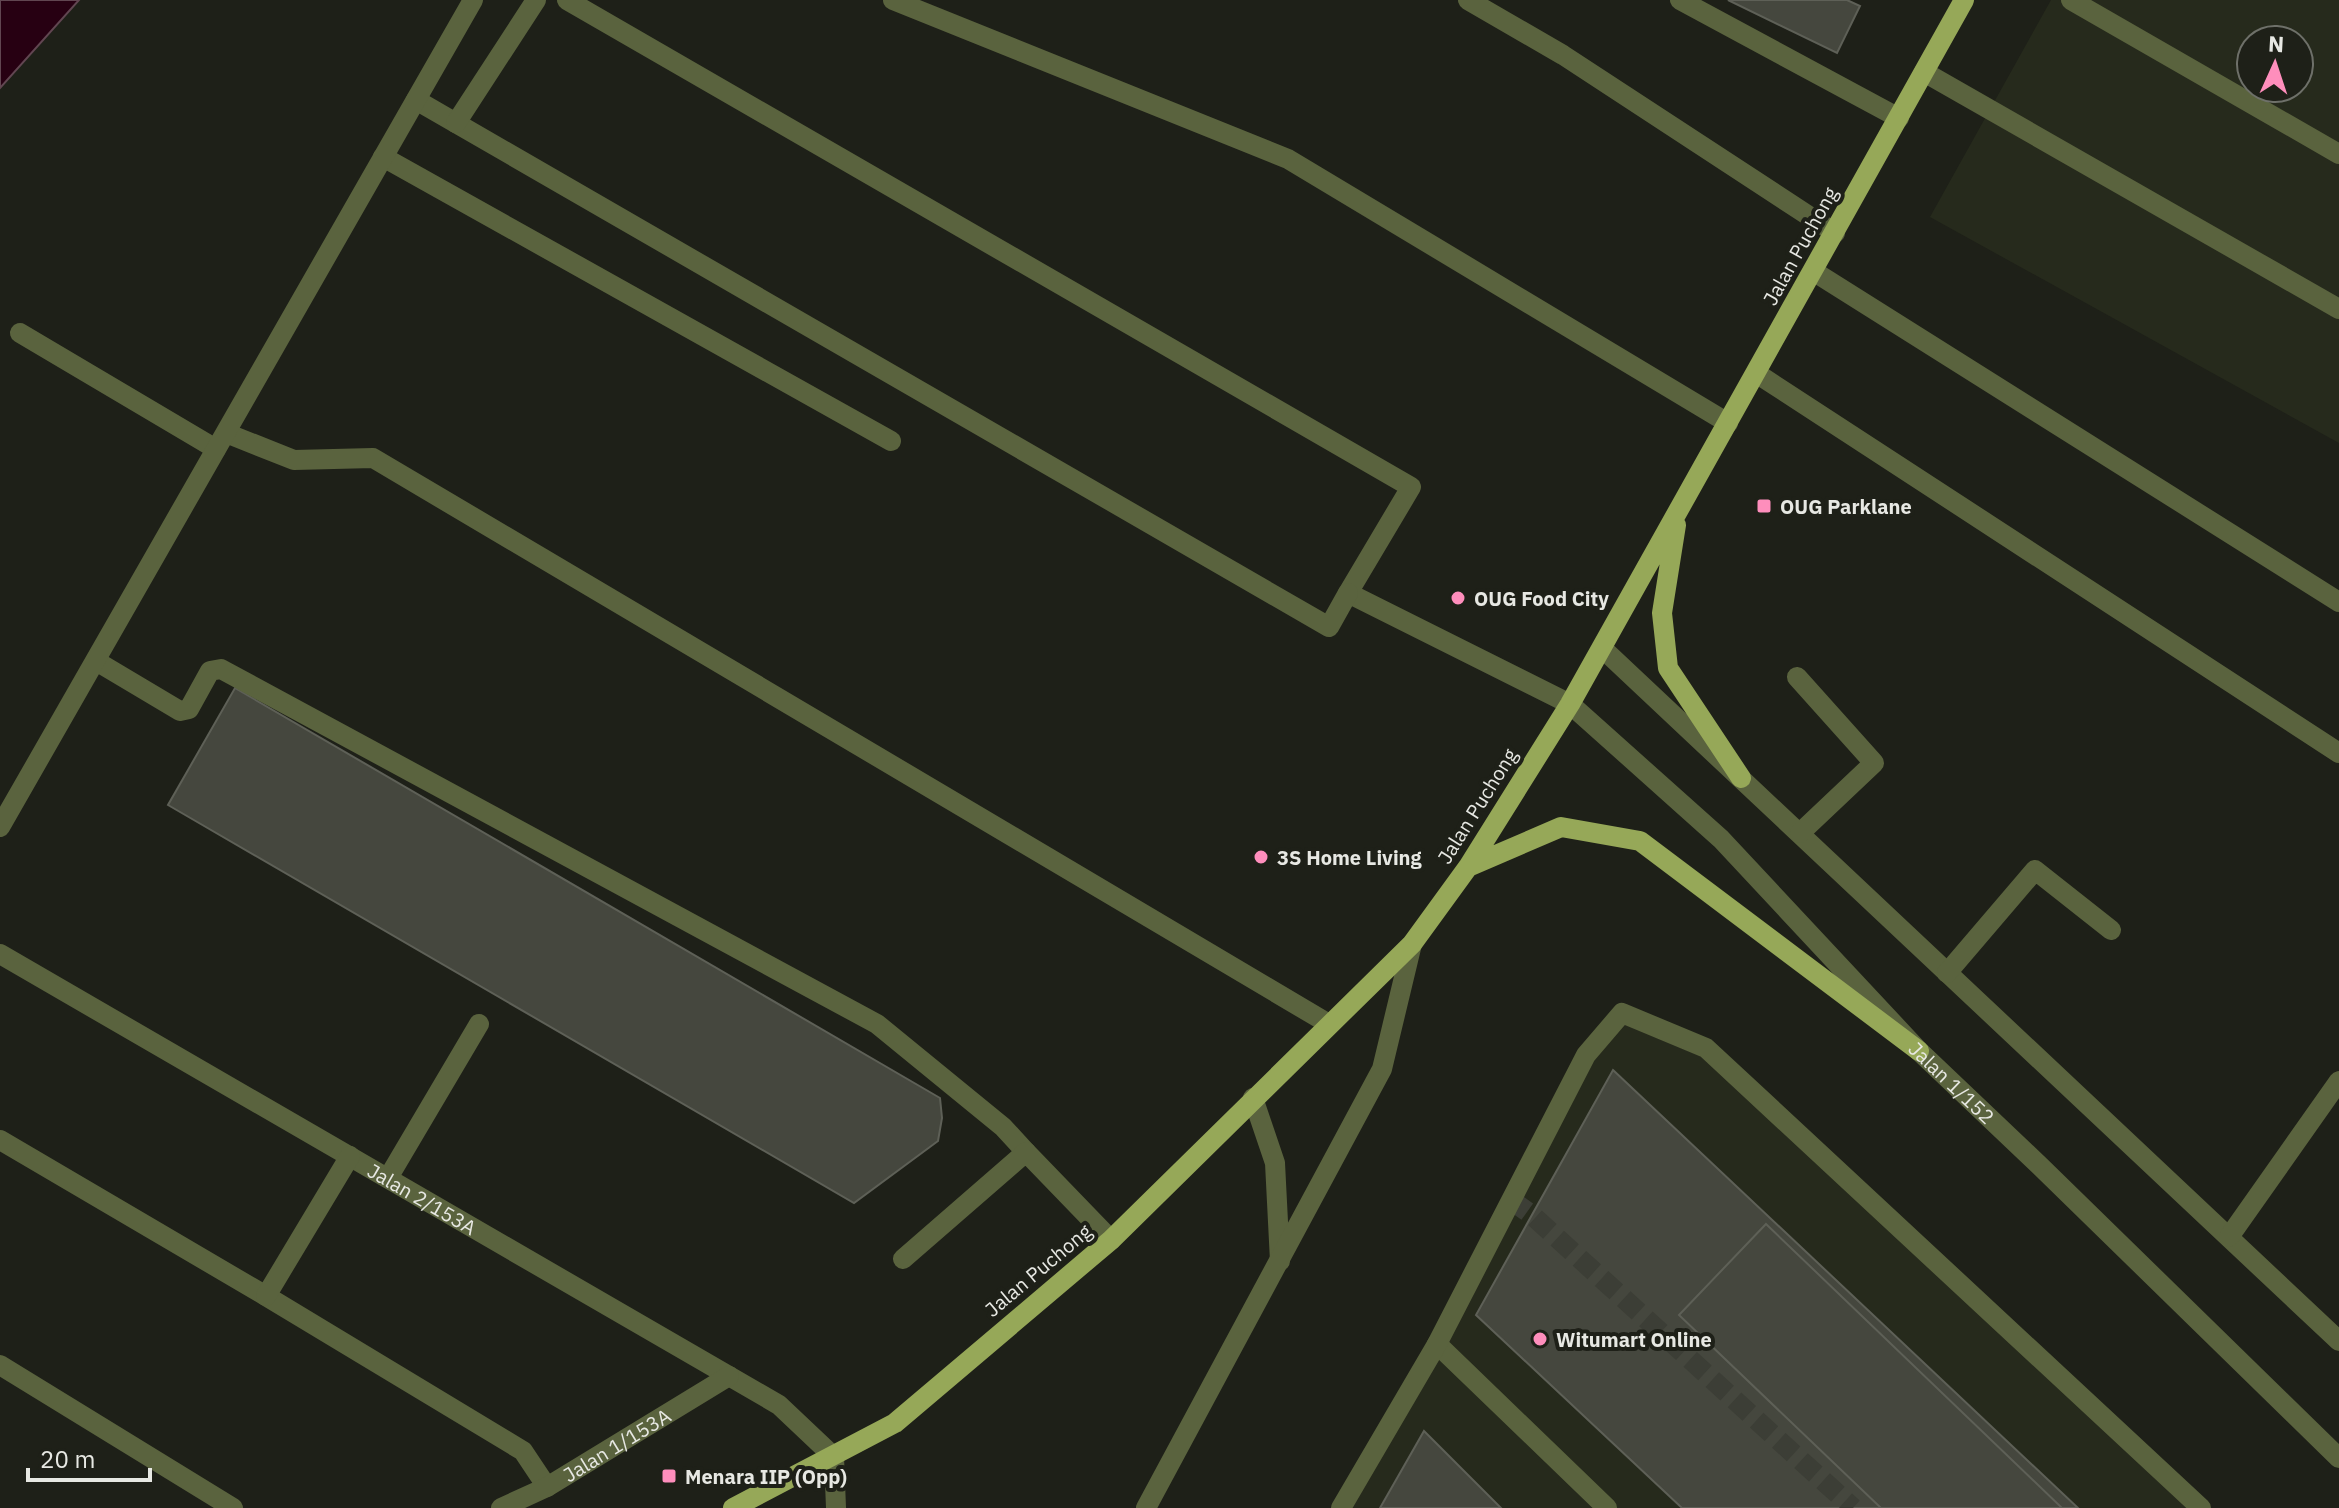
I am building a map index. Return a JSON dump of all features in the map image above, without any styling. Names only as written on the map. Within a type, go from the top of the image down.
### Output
[{"type":"main road","name":"Jalan Puchong","points":[[733,1508],[895,1423],[1111,1240],[1412,944],[1468,867],[1570,704],[1964,0]]},
{"type":"main road","points":[[1678,513],[1662,613],[1668,668],[1741,778]]},
{"type":"main road","points":[[1468,867],[1561,827],[1640,841],[1919,1051]]},
{"type":"street","points":[[0,827],[473,0]]},
{"type":"street","points":[[456,123],[536,0]]},
{"type":"street","points":[[416,100],[1329,627],[1411,487],[567,0]]},
{"type":"street","points":[[893,0],[1288,159],[1728,423]]},
{"type":"street","points":[[1468,0],[1563,55],[1835,233]]},
{"type":"street","points":[[1680,0],[1899,118]]},
{"type":"street","points":[[2071,0],[2339,154]]},
{"type":"street","points":[[1924,72],[2339,309]]},
{"type":"street","points":[[383,157],[891,441]]},
{"type":"street","points":[[1813,271],[2339,602]]},
{"type":"street","points":[[20,333],[221,441],[294,460],[373,458],[1329,1024]]},
{"type":"street","points":[[1756,373],[2339,753]]},
{"type":"street","name":"Jalan 1/152","points":[[1348,593],[1570,704],[1721,839],[1919,1051],[2339,1458]]},
{"type":"street","points":[[1602,648],[2339,1341]]},
{"type":"street","points":[[96,661],[185,712],[210,671],[221,669],[877,1024],[1003,1127],[1111,1240]]},
{"type":"street","points":[[1797,677],[1874,763],[1800,833]]},
{"type":"street","points":[[1947,973],[2035,870],[2111,930]]},
{"type":"street","points":[[1146,1508],[1382,1069],[1412,944]]},
{"type":"street","name":"Jalan 2/153A","points":[[0,954],[779,1405],[834,1457]]},
{"type":"street","points":[[1341,1508],[1437,1344],[1586,1055],[1622,1013],[1706,1048],[2201,1508]]},
{"type":"street","points":[[388,1178],[479,1024]]},
{"type":"street","points":[[2229,1237],[2339,1081]]},
{"type":"street","points":[[1253,1098],[1275,1163],[1280,1261]]},
{"type":"street","points":[[0,1140],[523,1451],[547,1487]]},
{"type":"street","points":[[903,1259],[1026,1152]]},
{"type":"street","points":[[266,1296],[350,1156]]},
{"type":"street","points":[[1437,1344],[1607,1508]]},
{"type":"street","points":[[0,1365],[233,1508]]},
{"type":"street","name":"Jalan 1/153A","points":[[501,1508],[547,1487],[729,1376]]},
{"type":"street","points":[[834,1457],[836,1508]]},
{"type":"shaded area","points":[[0,0],[79,0],[0,88]]},
{"type":"shaded area","points":[[2051,0],[2339,0],[2339,443],[1930,217]]},
{"type":"shaded area","points":[[1625,1025],[1705,1058],[2188,1508],[1349,1508],[1593,1061]]},
{"type":"building","points":[[1728,0],[1847,0],[1860,6],[1837,53]]},
{"type":"building","points":[[235,688],[940,1098],[942,1118],[938,1141],[854,1203],[168,805]]},
{"type":"building","points":[[1613,1070],[2078,1508],[1682,1508],[1476,1315]]},
{"type":"building","points":[[1766,1224],[2062,1508],[1881,1508],[1679,1315]]},
{"type":"building","points":[[1424,1431],[1501,1508],[1380,1508]]},
{"type":"tunnel","points":[[1511,1200],[1532,1215],[1853,1508]]},
{"type":"place","name":"OUG Parklane","points":[[1764,506]]},
{"type":"place","name":"OUG Food City","points":[[1458,598]]},
{"type":"place","name":"3S Home Living","points":[[1261,857]]},
{"type":"place","name":"Witumart Online","points":[[1540,1339]]},
{"type":"place","name":"Menara IIP (Opp)","points":[[669,1476]]}]
